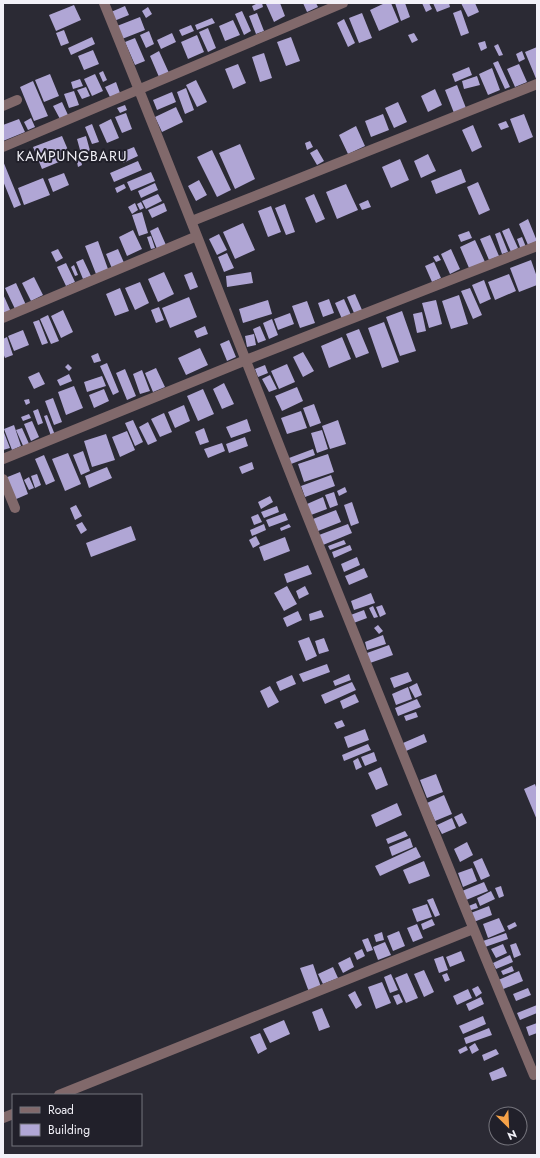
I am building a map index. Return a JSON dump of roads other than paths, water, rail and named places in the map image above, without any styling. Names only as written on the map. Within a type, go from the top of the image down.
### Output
[{"type":"street","points":[[104,3],[140,88],[246,360],[473,929],[534,1075]]},
{"type":"street","points":[[3,146],[343,3]]},
{"type":"street","points":[[192,221],[537,84]]},
{"type":"street","points":[[3,106],[17,100]]},
{"type":"street","points":[[3,318],[197,236]]},
{"type":"street","points":[[3,459],[246,360],[537,246]]},
{"type":"street","points":[[3,479],[15,508]]},
{"type":"street","points":[[61,1094],[473,929]]},
{"type":"district","name":"KAMPUNGBARU","points":[[72,156]]}]
